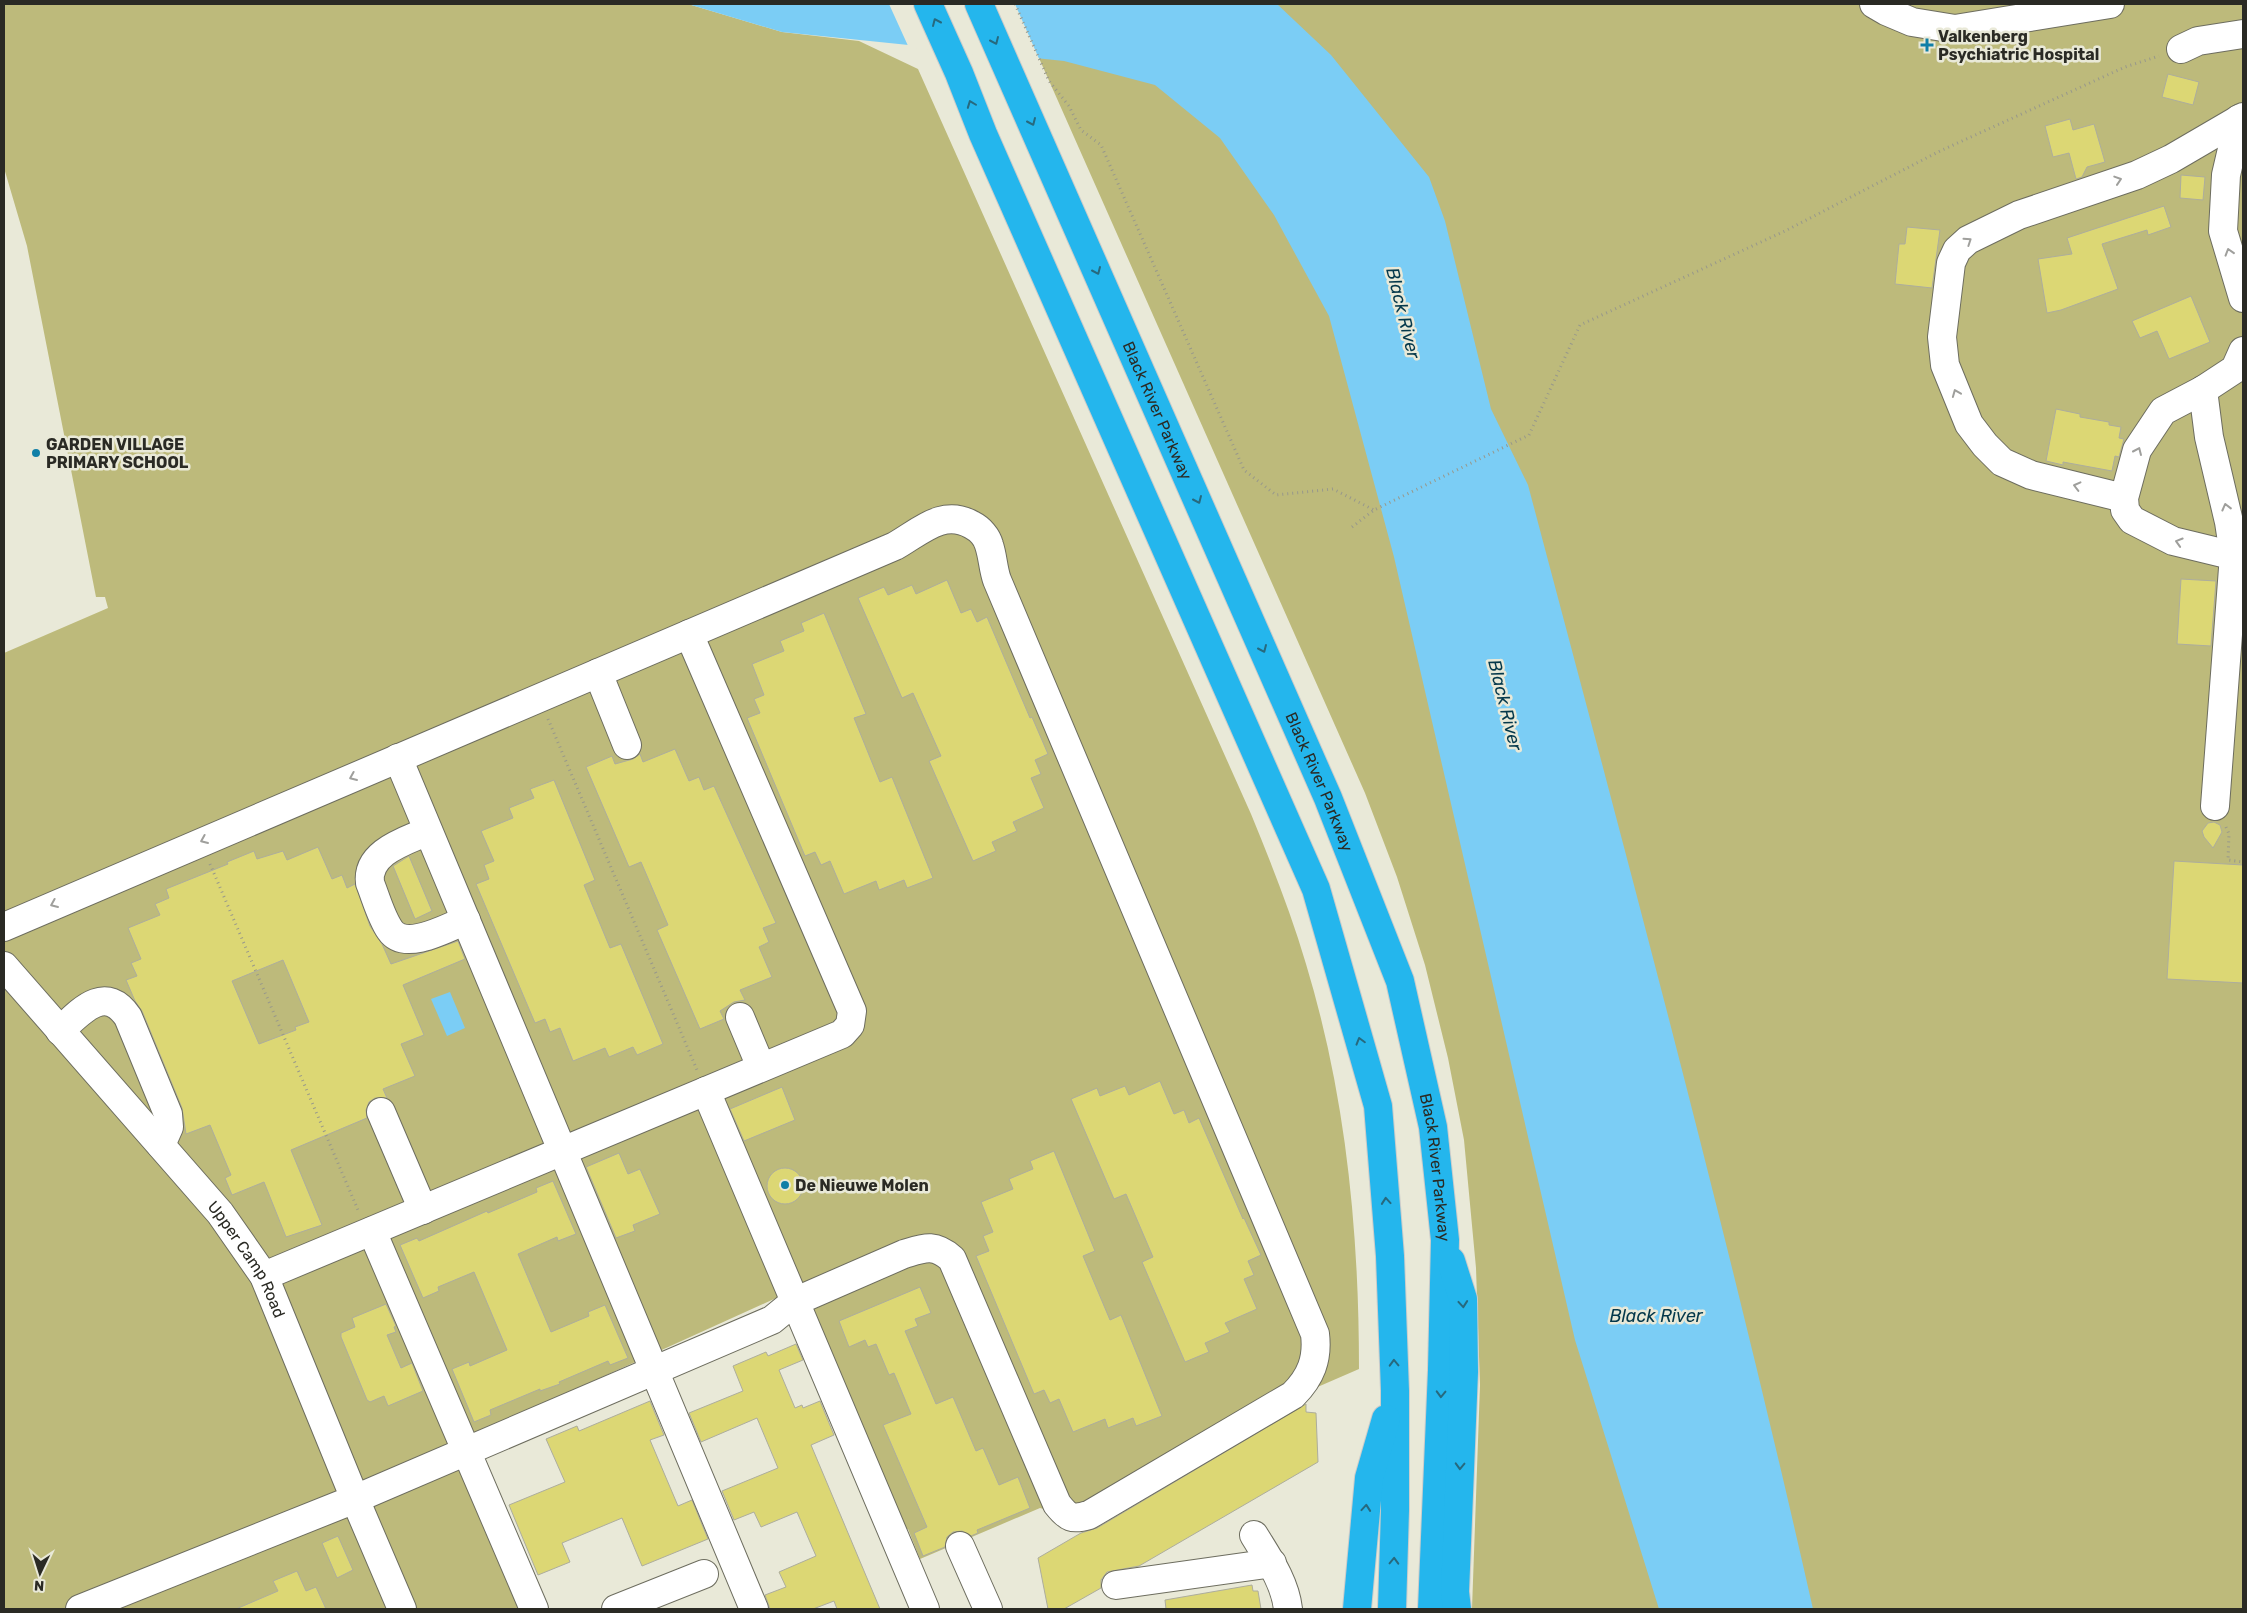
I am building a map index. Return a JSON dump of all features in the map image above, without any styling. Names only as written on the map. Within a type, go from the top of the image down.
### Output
[{"type":"highway","points":[[928,4],[959,73],[983,134],[1316,889],[1378,1106],[1390,1256],[1394,1391],[1396,1510],[1392,1609]]},
{"type":"highway","name":"Black River Parkway","points":[[979,4],[1328,798],[1400,981],[1433,1127],[1445,1240],[1442,1370],[1432,1609]]},
{"type":"highway","points":[[1445,1240],[1463,1299],[1464,1372],[1455,1592],[1456,1609]]},
{"type":"highway","points":[[1357,1609],[1368,1478],[1394,1391]]},
{"type":"street","points":[[1874,4],[1886,12],[1912,22],[1954,29],[2110,4]]},
{"type":"street","points":[[2181,49],[2198,41],[2243,34]]},
{"type":"street","points":[[2241,118],[2226,175],[2223,231],[2243,298]]},
{"type":"street","points":[[2124,498],[2031,475],[2002,462],[1985,445],[1970,424],[1945,366],[1942,337],[1950,263],[1957,250],[1968,240],[2019,214],[2137,175],[2171,159],[2241,118]]},
{"type":"street","points":[[2238,556],[2173,541],[2132,520],[2126,510],[2124,498],[2137,450],[2163,412],[2203,390],[2235,369],[2243,351]]},
{"type":"street","points":[[2203,390],[2209,437],[2238,556],[2215,806]]},
{"type":"street","points":[[4,927],[895,546],[933,522],[944,518],[956,518],[975,526],[983,533],[990,546],[997,580],[1312,1323],[1315,1334],[1316,1355],[1309,1376],[1293,1395],[1089,1515],[1077,1518],[1065,1514],[1057,1504],[959,1270],[952,1259],[944,1251],[933,1248],[904,1254],[794,1302],[772,1320],[355,1499],[80,1609]]},
{"type":"street","points":[[264,1276],[842,1034],[850,1025],[852,1012],[689,634]]},
{"type":"street","points":[[598,673],[627,745]]},
{"type":"street","points":[[398,758],[754,1609]]},
{"type":"street","points":[[428,831],[391,848],[377,859],[372,867],[370,883],[390,931],[397,936],[414,940],[466,920]]},
{"type":"street","name":"Upper Camp Road","points":[[4,966],[220,1213],[264,1276],[402,1609]]},
{"type":"street","points":[[60,1031],[91,1004],[108,1002],[123,1010],[168,1114],[169,1127],[160,1145]]},
{"type":"street","points":[[740,1017],[761,1067]]},
{"type":"street","points":[[706,1091],[925,1609]]},
{"type":"street","points":[[381,1112],[423,1210]]},
{"type":"street","points":[[372,1231],[534,1609]]},
{"type":"street","points":[[1254,1536],[1272,1563],[1287,1601],[1288,1609]]},
{"type":"street","points":[[960,1546],[988,1609]]},
{"type":"street","points":[[1116,1586],[1272,1563]]},
{"type":"street","points":[[616,1609],[704,1574]]},
{"type":"path","points":[[1015,4],[1049,80],[1069,106],[1080,130],[1101,145],[1244,470],[1276,495],[1334,489],[1374,510]]},
{"type":"path","points":[[1352,527],[1374,510],[1528,435],[1580,325],[1785,231],[1940,151],[2124,67],[2181,49]]},
{"type":"path","points":[[539,698],[706,1091]]},
{"type":"path","points":[[2215,806],[2229,834],[2228,860],[2243,862]]},
{"type":"path","points":[[200,842],[363,1223],[372,1231]]},
{"type":"shaded area","points":[[4,4],[688,4],[782,32],[859,41],[918,69],[1251,814],[1294,926],[1320,1014],[1331,1064],[1348,1164],[1356,1266],[1359,1369],[1283,1402],[1077,1518],[1040,1508],[920,1559],[908,1529],[895,1527],[796,1289],[457,1443],[526,1609],[4,1609],[4,653],[108,608],[105,597],[96,597],[27,246],[4,168]]},
{"type":"shaded area","points":[[1015,4],[2243,4],[2243,1609],[1472,1609],[1480,1385],[1476,1268],[1464,1140],[1448,1058],[1425,965],[1397,877],[1365,793]]},
{"type":"water","name":"Black River","points":[[688,4],[1277,4],[1331,55],[1429,177],[1445,221],[1491,409],[1528,485],[1712,1186],[1813,1609],[1659,1609],[1575,1340],[1394,557],[1329,316],[1274,215],[1220,138],[1155,85],[1064,61],[782,32]]},
{"type":"water","points":[[450,992],[465,1028],[447,1036],[431,999]]},
{"type":"pier","points":[[889,4],[1015,4],[1040,61],[909,48]]},
{"type":"building","points":[[2168,74],[2199,82],[2193,105],[2162,97]]},
{"type":"building","points":[[2070,119],[2073,130],[2094,124],[2105,162],[2087,167],[2082,177],[2076,179],[2069,153],[2053,157],[2045,126]]},
{"type":"building","points":[[2181,175],[2205,177],[2203,200],[2180,198]]},
{"type":"building","points":[[2164,206],[2171,227],[2148,235],[2147,230],[2102,244],[2118,289],[2061,310],[2047,313],[2038,259],[2072,254],[2067,238]]},
{"type":"building","points":[[1907,227],[1940,230],[1932,288],[1895,284],[1899,244],[1905,244]]},
{"type":"building","points":[[2191,296],[2210,342],[2169,359],[2157,331],[2140,338],[2132,321]]},
{"type":"building","points":[[2056,409],[2080,414],[2080,417],[2109,422],[2109,425],[2121,427],[2119,438],[2124,439],[2119,457],[2115,456],[2112,471],[2063,462],[2063,465],[2046,461]]},
{"type":"building","points":[[2181,579],[2216,581],[2211,646],[2177,644]]},
{"type":"building","points":[[947,580],[961,613],[971,609],[977,622],[987,617],[1030,718],[1032,717],[1048,754],[1035,760],[1041,774],[1031,778],[1044,808],[1013,822],[1017,831],[992,842],[996,851],[973,861],[929,761],[941,756],[913,693],[902,698],[858,598],[884,587],[888,595],[912,585],[916,594]]},
{"type":"building","points":[[824,613],[866,714],[854,718],[880,782],[892,777],[933,878],[907,888],[904,880],[879,890],[876,881],[844,894],[830,861],[821,865],[815,852],[805,856],[747,718],[760,713],[754,699],[764,695],[752,664],[784,651],[780,641],[804,631],[801,623]]},
{"type":"building","points":[[675,749],[689,781],[699,777],[704,790],[714,786],[776,923],[763,928],[769,942],[759,947],[772,977],[740,990],[745,1000],[734,1002],[720,1011],[724,1019],[700,1029],[657,930],[668,925],[641,862],[629,867],[586,767],[612,756],[615,764],[633,759],[640,754],[643,762]]},
{"type":"building","points":[[554,780],[595,880],[584,885],[610,948],[621,944],[663,1044],[637,1055],[633,1047],[609,1057],[605,1048],[573,1061],[560,1028],[550,1032],[545,1019],[535,1023],[476,884],[489,879],[484,865],[494,861],[481,831],[513,818],[509,808],[534,798],[530,789]]},
{"type":"building","points":[[2214,822],[2220,825],[2222,832],[2213,848],[2204,837],[2202,831],[2208,823]]},
{"type":"building","points":[[318,847],[332,879],[342,875],[347,888],[355,884],[370,926],[382,944],[391,964],[458,941],[465,959],[403,985],[424,1035],[401,1044],[415,1076],[383,1089],[387,1098],[375,1098],[369,1102],[366,1110],[367,1118],[291,1150],[322,1225],[286,1237],[264,1182],[232,1195],[225,1178],[231,1175],[210,1125],[186,1134],[182,1108],[142,1011],[135,1001],[126,980],[137,976],[131,963],[141,959],[128,928],[160,915],[155,904],[169,898],[166,889],[228,864],[227,862],[254,851],[257,859],[283,851],[287,860]],"holes":[[[283,960],[309,1022],[295,1027],[296,1030],[259,1044],[232,981]]]},
{"type":"building","points":[[409,856],[432,911],[415,919],[393,866]]},
{"type":"building","points":[[2174,861],[2243,865],[2243,983],[2167,979]]},
{"type":"building","points":[[1160,1081],[1174,1114],[1184,1110],[1189,1123],[1199,1118],[1243,1219],[1261,1255],[1248,1261],[1254,1275],[1244,1279],[1257,1309],[1225,1323],[1230,1332],[1205,1343],[1209,1352],[1185,1362],[1142,1262],[1153,1257],[1126,1194],[1114,1199],[1071,1099],[1097,1088],[1100,1096],[1125,1086],[1129,1095]]},
{"type":"building","points":[[782,1087],[795,1120],[744,1141],[730,1109]]},
{"type":"building","points":[[1054,1151],[1095,1251],[1083,1256],[1110,1320],[1121,1315],[1162,1416],[1136,1426],[1133,1418],[1108,1428],[1105,1419],[1073,1432],[1059,1399],[1050,1403],[1044,1390],[1034,1394],[976,1256],[989,1251],[983,1236],[993,1232],[981,1202],[1013,1189],[1009,1179],[1033,1169],[1030,1161]]},
{"type":"building","points":[[619,1153],[628,1174],[640,1169],[660,1214],[633,1225],[635,1231],[616,1238],[586,1167]]},
{"type":"building","name":"De Nieuwe Molen","points":[[785,1168],[792,1169],[798,1173],[802,1179],[802,1193],[798,1199],[792,1203],[785,1204],[778,1203],[772,1199],[768,1193],[767,1186],[768,1179],[772,1173],[778,1169]]},
{"type":"building","points":[[553,1181],[576,1234],[558,1241],[557,1237],[518,1254],[551,1332],[589,1316],[588,1312],[605,1305],[628,1358],[610,1365],[608,1361],[559,1382],[560,1384],[540,1391],[540,1389],[490,1410],[491,1415],[474,1422],[452,1369],[469,1362],[470,1366],[507,1350],[474,1272],[438,1287],[439,1291],[423,1298],[400,1245],[417,1238],[419,1241],[487,1211],[488,1213],[537,1192],[536,1188]]},
{"type":"building","points":[[920,1287],[931,1313],[915,1319],[918,1326],[905,1331],[936,1404],[953,1397],[976,1451],[983,1448],[999,1485],[1018,1477],[1030,1508],[977,1530],[978,1533],[971,1536],[962,1531],[953,1532],[947,1537],[945,1547],[923,1556],[914,1533],[927,1527],[883,1425],[911,1414],[894,1373],[889,1375],[876,1344],[868,1347],[865,1340],[849,1347],[839,1321]]},
{"type":"building","points":[[386,1304],[396,1326],[394,1327],[396,1332],[387,1335],[401,1368],[412,1363],[423,1391],[388,1406],[384,1396],[370,1402],[367,1400],[341,1337],[341,1333],[355,1327],[352,1318]]},
{"type":"building","points":[[796,1344],[803,1360],[779,1370],[795,1408],[802,1405],[803,1408],[820,1401],[834,1435],[811,1445],[880,1609],[837,1609],[834,1601],[813,1609],[770,1609],[765,1595],[786,1587],[779,1572],[816,1556],[797,1512],[761,1527],[754,1512],[734,1520],[722,1491],[778,1468],[757,1418],[701,1442],[689,1413],[743,1391],[733,1366],[766,1352],[768,1356]]},
{"type":"building","points":[[650,1401],[664,1435],[650,1440],[678,1506],[692,1500],[708,1539],[642,1566],[622,1518],[562,1543],[570,1562],[538,1575],[509,1505],[565,1482],[546,1439],[577,1426],[579,1431]]},
{"type":"building","points":[[1306,1404],[1306,1412],[1316,1413],[1318,1462],[1139,1566],[1107,1572],[1101,1580],[1101,1588],[1064,1609],[1048,1609],[1038,1558],[1081,1533],[1097,1528]]},
{"type":"building","points":[[338,1536],[353,1570],[337,1578],[322,1543]]},
{"type":"building","points":[[297,1571],[306,1591],[316,1587],[326,1609],[236,1609],[278,1591],[273,1581]]},
{"type":"building","points":[[1252,1585],[1253,1591],[1258,1591],[1261,1609],[1166,1609],[1165,1600]]},
{"type":"place","name":"Valkenberg Psychiatric Hospital","points":[[1927,45]]},
{"type":"place","name":"GARDEN VILLAGE PRIMARY SCHOOL","points":[[36,453]]},
{"type":"place","name":"De Nieuwe Molen","points":[[785,1185]]}]
